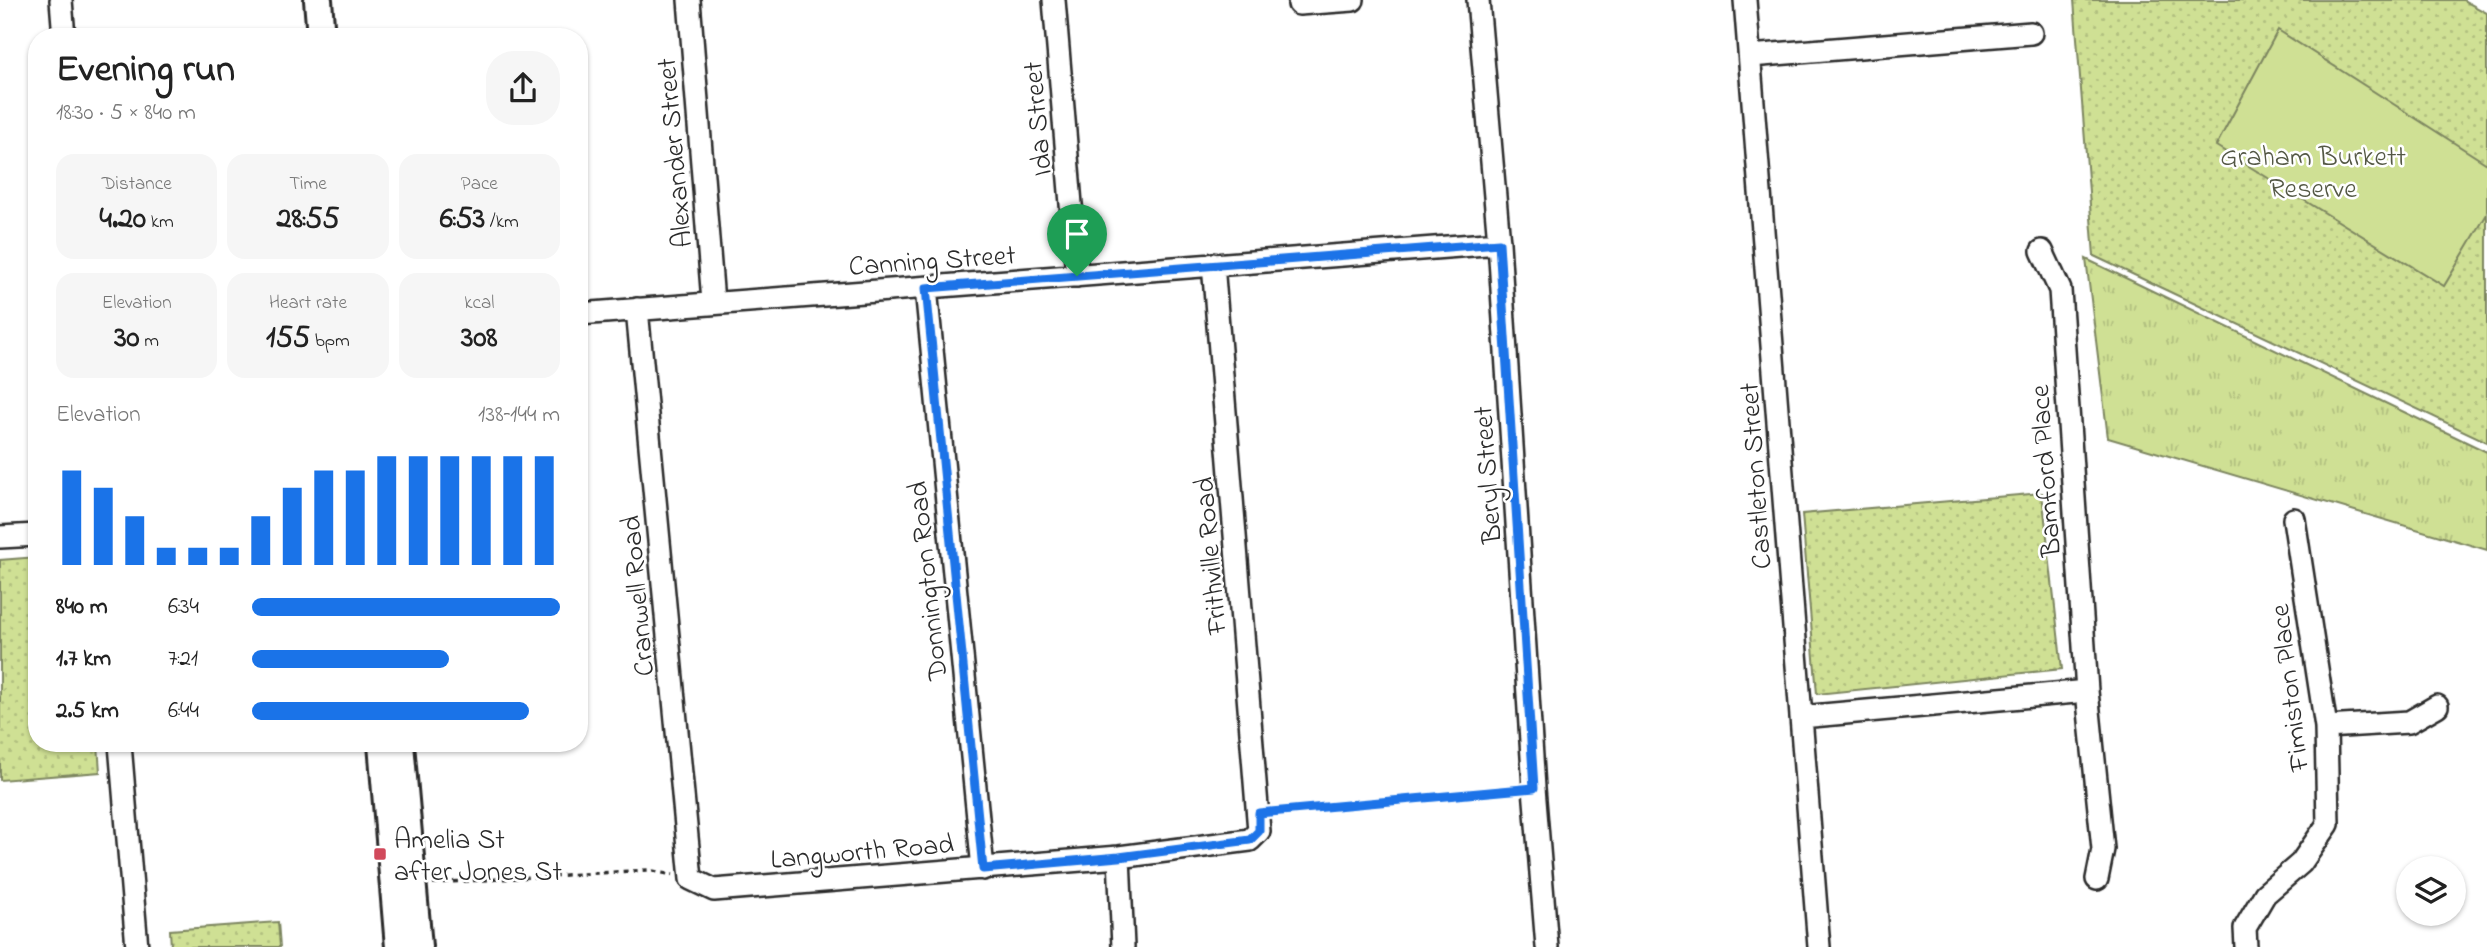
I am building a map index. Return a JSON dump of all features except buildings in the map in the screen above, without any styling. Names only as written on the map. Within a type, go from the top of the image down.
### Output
[{"type":"main road","points":[[318,0],[320,28]]},
{"type":"main road","points":[[334,0],[336,28]]},
{"type":"main road","points":[[383,752],[399,947]]},
{"type":"main road","points":[[401,752],[418,947]]},
{"type":"street","points":[[61,0],[63,28]]},
{"type":"street","name":"Alexander Street","points":[[689,0],[713,302]]},
{"type":"street","name":"Ida Street","points":[[1054,0],[1077,276]]},
{"type":"street","points":[[1299,4],[1353,0]]},
{"type":"street","name":"Beryl Street","points":[[1478,0],[1499,243],[1534,788],[1547,947]]},
{"type":"street","name":"Castleton Street","points":[[1745,0],[1819,947]]},
{"type":"street","points":[[1750,55],[2031,33]]},
{"type":"street","name":"Canning Street","points":[[588,313],[1499,243]]},
{"type":"street","name":"Bamford Place","points":[[2042,251],[2060,290],[2087,691],[2103,849],[2097,880]]},
{"type":"street","name":"Frithville Road","points":[[1213,264],[1259,813],[1259,831],[1250,840]]},
{"type":"street","name":"Donnington Road","points":[[926,288],[983,869]]},
{"type":"street","name":"Cranwell Road","points":[[637,309],[691,879]]},
{"type":"street","name":"Fimiston Place","points":[[2246,947],[2245,928],[2265,894],[2301,863],[2328,824],[2326,727],[2294,519]]},
{"type":"street","points":[[0,537],[28,535]]},
{"type":"street","points":[[1801,717],[2087,691]]},
{"type":"street","points":[[2326,727],[2409,722],[2437,706]]},
{"type":"street","points":[[121,752],[137,947]]},
{"type":"street","name":"Langworth Road","points":[[691,879],[714,890],[1119,857],[1250,840]]},
{"type":"street","points":[[1119,857],[1123,947]]},
{"type":"path","points":[[1259,813],[1534,788]]},
{"type":"path","points":[[427,883],[648,870],[691,879]]},
{"type":"green space","name":"Graham Burkett Reserve","points":[[2074,0],[2463,0],[2487,13],[2487,442],[2094,256]]},
{"type":"green space","points":[[2278,30],[2487,164],[2487,214],[2444,286],[2216,146]]},
{"type":"green space","points":[[2086,259],[2487,452],[2487,550],[2108,438]]},
{"type":"green space","points":[[2042,493],[2062,669],[1817,694],[1802,514]]},
{"type":"green space","points":[[28,558],[28,752],[99,752],[100,772],[0,780],[0,560]]},
{"type":"green space","points":[[278,922],[280,947],[171,947],[170,930]]},
{"type":"place","name":"Amelia St after Jones St","points":[[380,854]]},
{"type":"route","points":[[1499,243],[1534,788],[1259,813],[1259,831],[1250,840],[1119,857],[983,869],[926,288],[1077,276],[1499,243]]}]
